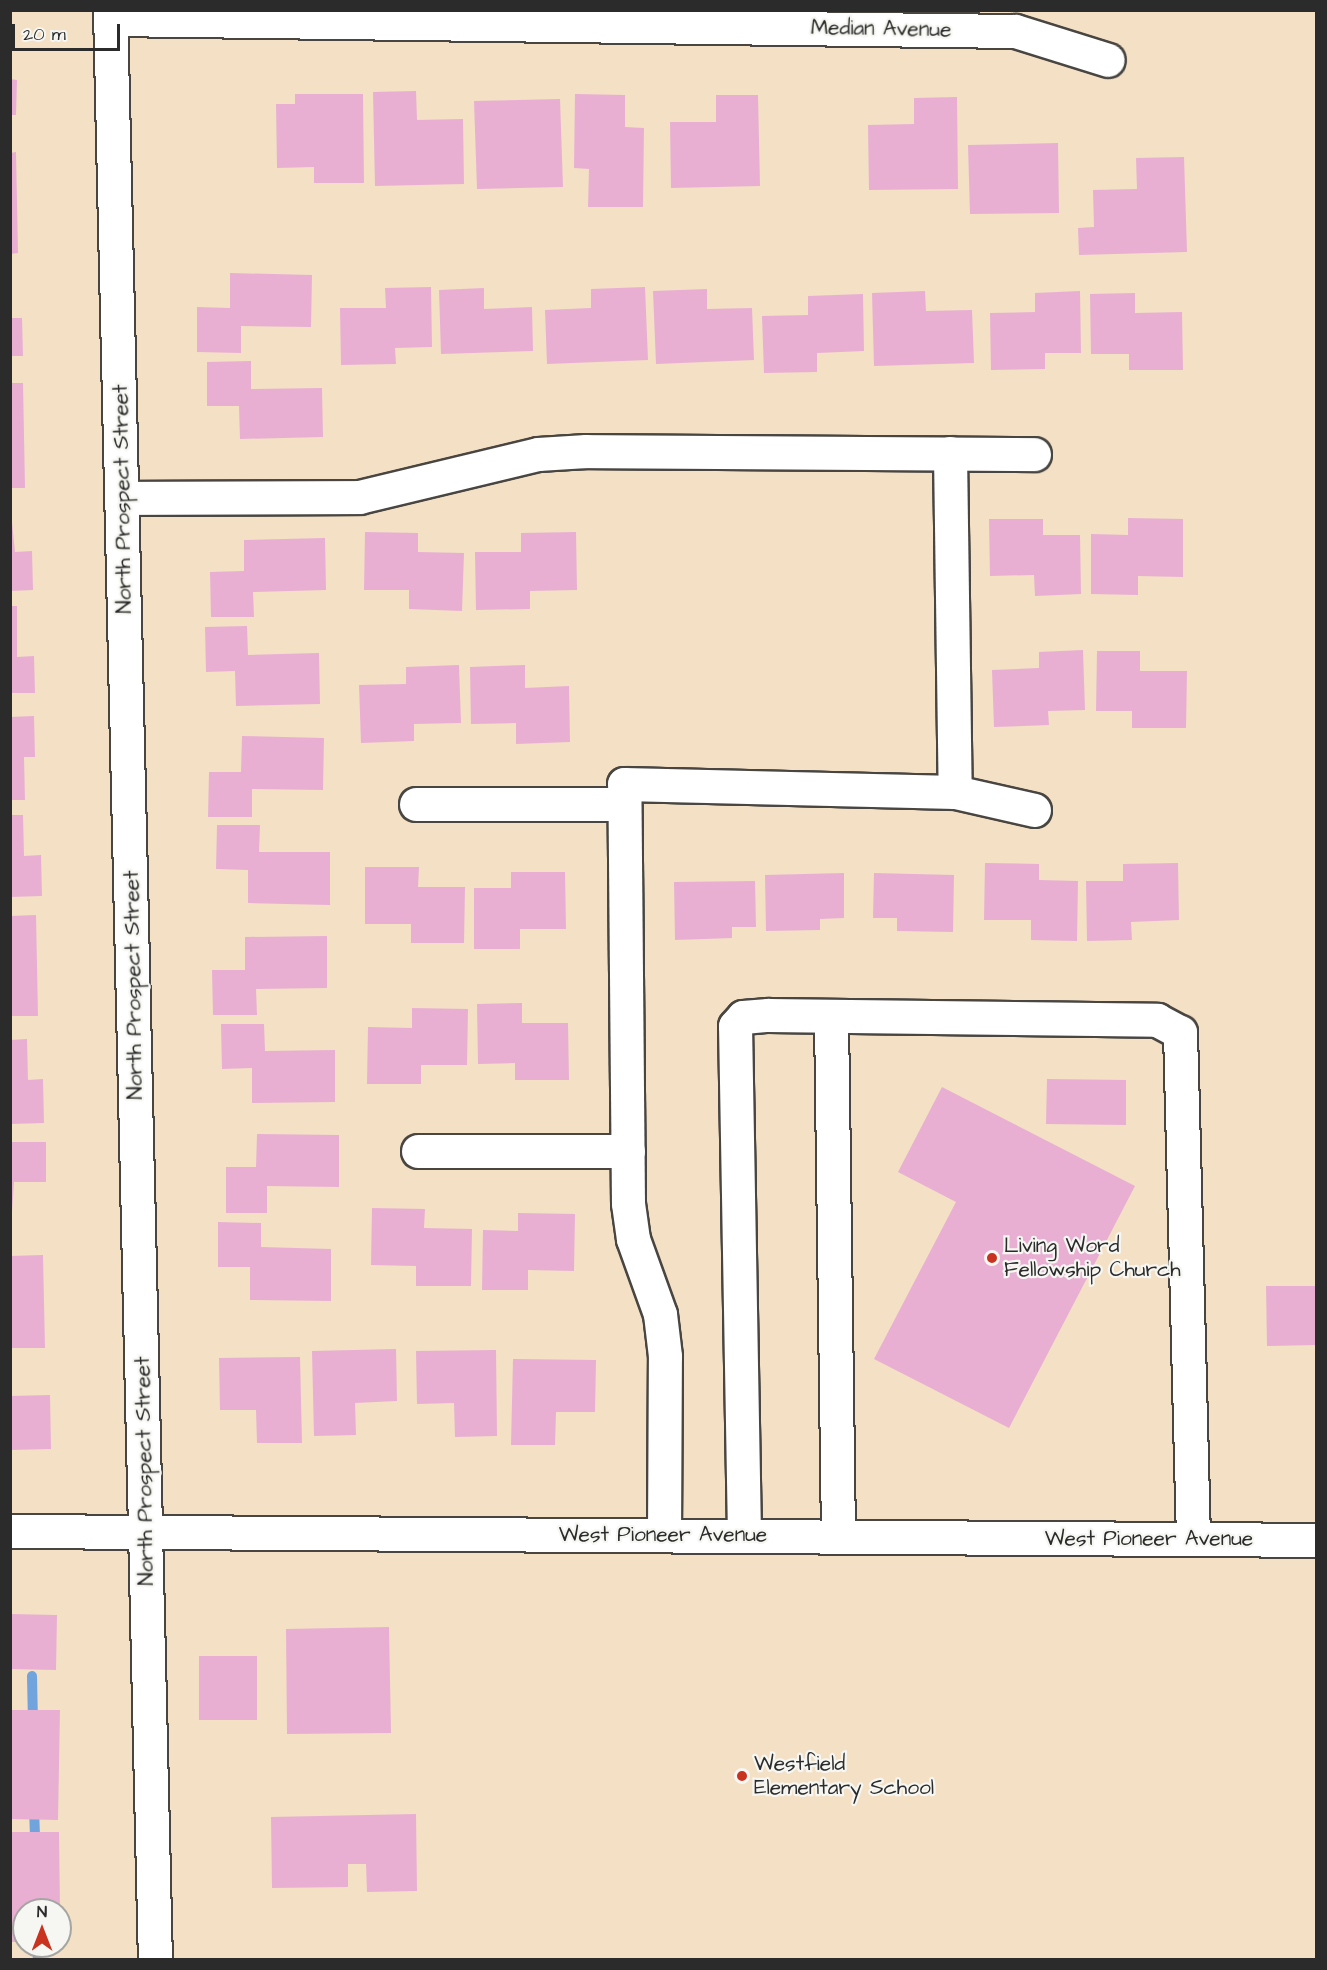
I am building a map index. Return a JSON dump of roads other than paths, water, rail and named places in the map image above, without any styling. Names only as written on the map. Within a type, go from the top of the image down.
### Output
[{"type":"street","name":"Median Avenue","points":[[110,15],[1015,31],[1108,60]]},
{"type":"street","name":"North Prospect Street","points":[[110,15],[124,498],[155,1959]]},
{"type":"street","points":[[124,498],[359,497],[538,454],[586,451],[1034,454]]},
{"type":"street","points":[[950,453],[955,792]]},
{"type":"street","points":[[664,1535],[665,1356],[660,1314],[633,1239],[628,1151],[624,784],[955,792],[1034,810]]},
{"type":"street","points":[[416,804],[624,804]]},
{"type":"street","points":[[744,1535],[735,1026],[751,1016],[831,1016],[1157,1020],[1180,1032],[1193,1539]]},
{"type":"street","points":[[831,1016],[838,1536]]},
{"type":"street","points":[[418,1151],[628,1151]]},
{"type":"street","name":"West Pioneer Avenue","points":[[10,1531],[1317,1540]]},
{"type":"waterway","points":[[32,1676],[33,1723]]},
{"type":"waterway","points":[[34,1808],[35,1846]]},
{"type":"place","name":"Living Word Fellowship Church","points":[[992,1258]]},
{"type":"place","name":"Westfield Elementary School","points":[[742,1776]]}]
